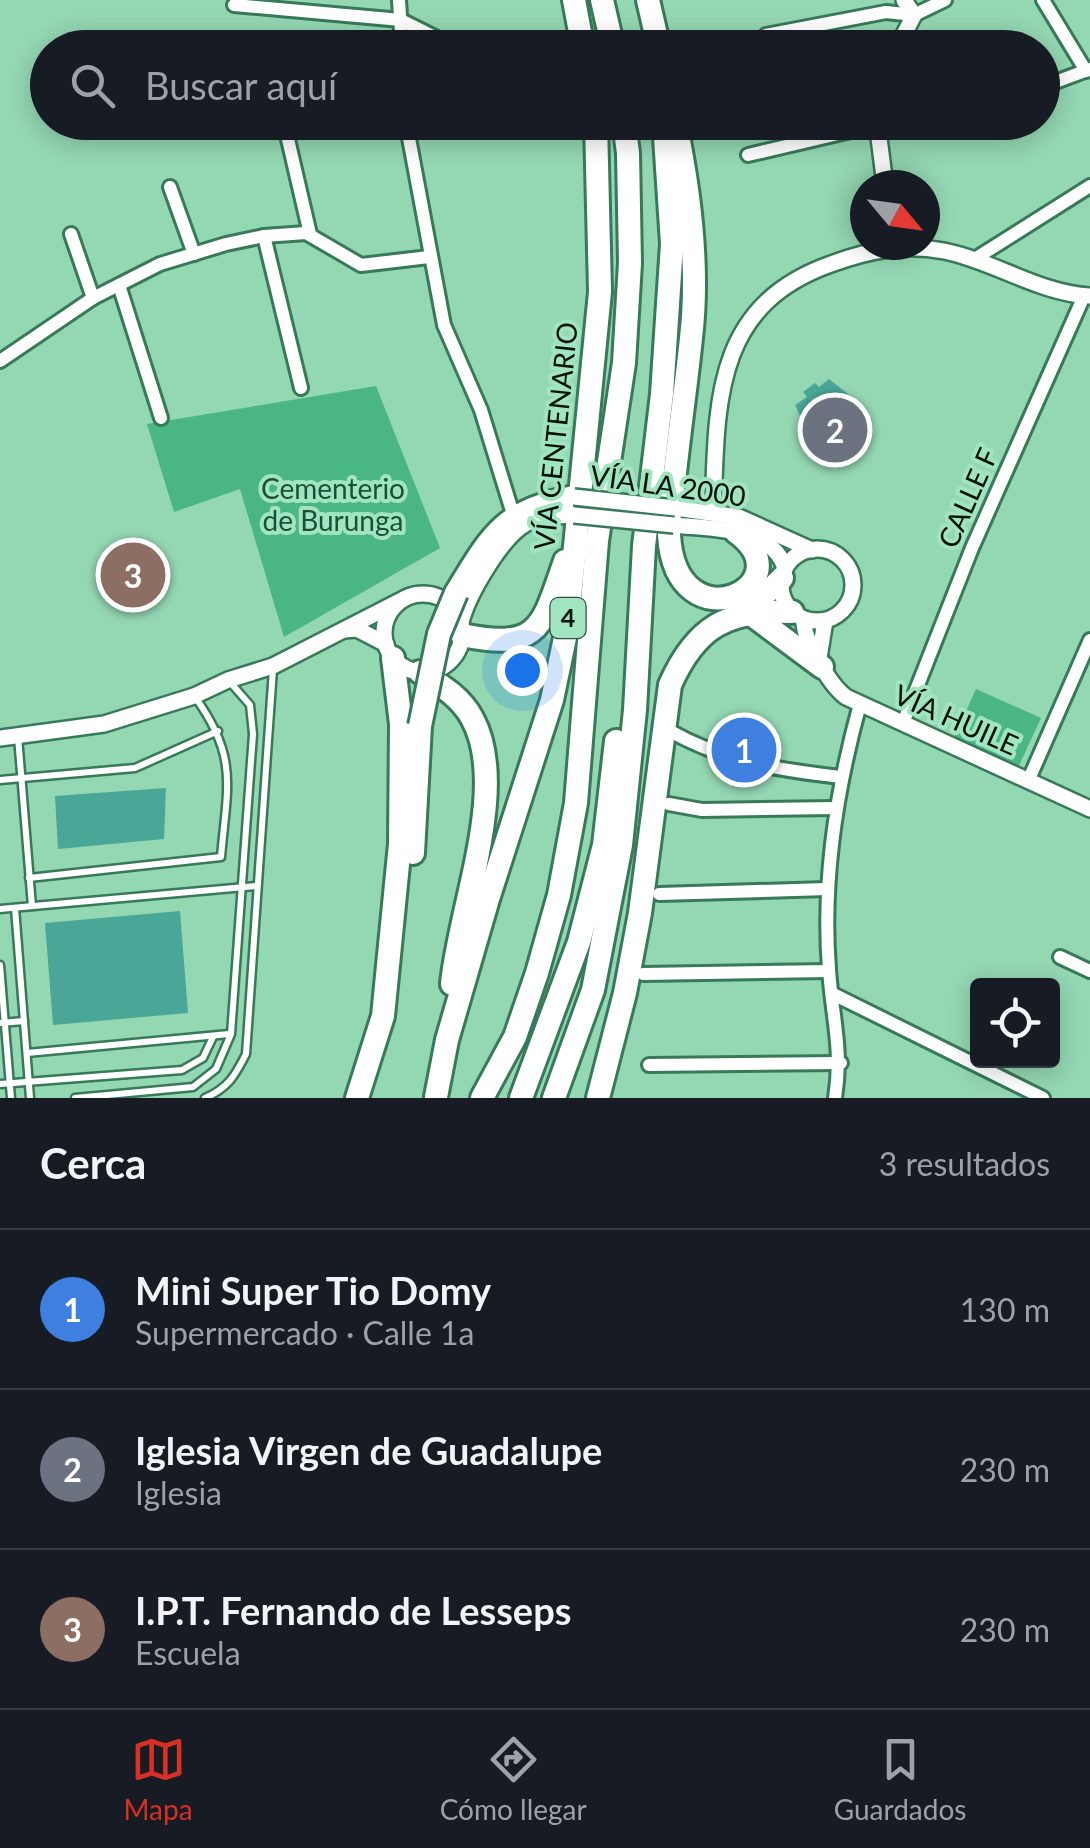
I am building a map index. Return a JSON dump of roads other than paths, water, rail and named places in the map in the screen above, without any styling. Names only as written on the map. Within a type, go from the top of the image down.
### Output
[{"type":"highway","points":[[574,0],[580,30]]},
{"type":"highway","points":[[602,0],[609,30]]},
{"type":"highway","points":[[648,0],[655,30]]},
{"type":"highway","name":"VÍA CENTENARIO","points":[[436,1097],[447,1040],[552,700],[567,628],[575,512],[600,292],[596,140]]},
{"type":"highway","points":[[482,1098],[515,1036],[537,973],[559,894],[576,803],[597,541],[625,346],[630,262],[626,140]]},
{"type":"highway","points":[[521,1098],[579,942],[604,845],[662,394],[672,244],[665,140]]},
{"type":"highway","points":[[679,140],[692,248],[692,333],[669,534],[676,568],[683,582],[698,594],[798,616]]},
{"type":"highway","points":[[358,1098],[404,930],[414,845],[420,726],[438,634],[456,593],[500,528],[524,510],[575,512],[551,604],[531,631],[497,642],[462,628]]},
{"type":"highway","points":[[736,532],[752,543],[758,558],[758,572],[744,604]]},
{"type":"highway","points":[[554,1098],[593,990],[622,846],[644,546]]},
{"type":"highway","points":[[598,1098],[625,993],[640,913],[670,685],[682,657],[697,639],[745,600],[769,592],[784,574]]},
{"type":"highway","points":[[744,604],[820,662]]},
{"type":"highway","points":[[383,1016],[400,844],[400,724],[389,651]]},
{"type":"highway","points":[[420,672],[455,696],[472,719],[485,757],[486,802],[454,965],[447,1040]]},
{"type":"highway","points":[[585,1098],[608,1052]]},
{"type":"street","points":[[399,0],[401,30]]},
{"type":"street","points":[[904,0],[914,15]]},
{"type":"street","points":[[792,30],[886,12],[914,15],[945,0]]},
{"type":"street","points":[[1043,0],[1088,70],[1060,80]]},
{"type":"street","points":[[234,5],[401,20],[421,30]]},
{"type":"street","points":[[906,30],[914,15]]},
{"type":"street","points":[[288,140],[310,234]]},
{"type":"street","points":[[409,140],[444,325],[481,410],[512,511]]},
{"type":"street","points":[[748,155],[808,140]]},
{"type":"street","points":[[878,140],[883,170]]},
{"type":"street","points":[[972,260],[1090,186]]},
{"type":"street","points":[[170,187],[194,254]]},
{"type":"street","points":[[72,234],[93,298]]},
{"type":"street","points":[[1,357],[93,298],[160,264],[264,236],[310,234],[361,265],[429,257]]},
{"type":"street","points":[[264,236],[301,388]]},
{"type":"street","points":[[940,251],[1025,281],[1087,296]]},
{"type":"street","points":[[713,512],[715,430],[736,348],[756,309],[801,274],[850,259]]},
{"type":"street","points":[[119,285],[161,418]]},
{"type":"street","name":"CALLE F","points":[[903,723],[972,548],[1087,296]]},
{"type":"street","name":"VÍA LA 2000","points":[[430,594],[457,574],[489,532],[512,511],[549,496],[575,512],[736,532],[771,546],[779,553],[784,574]]},
{"type":"street","name":"VÍA LA 2000","points":[[462,628],[466,605],[500,550],[523,525],[545,516],[674,508],[713,512],[765,526],[812,550]]},
{"type":"street","points":[[812,550],[836,554],[845,562],[853,585],[846,608],[825,621],[798,616],[785,602],[784,574],[801,553],[812,550]]},
{"type":"street","points":[[0,738],[104,724],[194,696],[273,666],[414,594],[430,594],[444,600],[454,609],[462,628],[454,658],[444,666],[420,672],[405,668],[389,651],[357,629],[344,630]]},
{"type":"street","points":[[389,651],[384,628],[389,613],[400,602]]},
{"type":"street","name":"VÍA HUILE","points":[[798,616],[802,632],[834,689],[1090,810]]},
{"type":"street","points":[[820,662],[825,621]]},
{"type":"street","points":[[1030,779],[1090,640]]},
{"type":"street","points":[[835,1098],[840,1063],[829,972],[827,889],[840,777],[860,704]]},
{"type":"street","points":[[668,730],[704,750],[761,767],[840,777]]},
{"type":"street","points":[[668,804],[702,810],[836,808]]},
{"type":"street","points":[[659,894],[827,889]]},
{"type":"street","points":[[1060,957],[1090,972]]},
{"type":"street","points":[[642,974],[829,972]]},
{"type":"street","points":[[833,994],[1042,1098]]},
{"type":"street","points":[[649,1065],[840,1063]]},
{"type":"lane","points":[[205,1098],[234,1079],[246,1054],[273,666]]},
{"type":"lane","points":[[76,1098],[193,1088],[216,1069],[230,1034],[253,734],[250,705],[228,680]]},
{"type":"lane","points":[[30,878],[221,857],[228,766],[218,731],[194,696]]},
{"type":"lane","points":[[0,780],[136,768],[218,731]]},
{"type":"lane","points":[[18,736],[32,906]]},
{"type":"lane","points":[[0,909],[257,886]]},
{"type":"lane","points":[[16,908],[30,1098]]},
{"type":"lane","points":[[0,965],[4,1054],[11,1098]]},
{"type":"lane","points":[[2,1022],[24,1021]]},
{"type":"lane","points":[[26,1053],[230,1034]]},
{"type":"lane","points":[[0,1084],[182,1070],[203,1058],[213,1037]]},
{"type":"place","name":"Iglesia Virgen de Guadalupe","points":[[835,430]]},
{"type":"place","name":"I.P.T. Fernando de Lesseps","points":[[133,575]]},
{"type":"place","name":"Mini Super Tio Domy","points":[[744,750]]},
{"type":"park label","name":"Cementerio de Burunga","points":[[333,505]]}]
